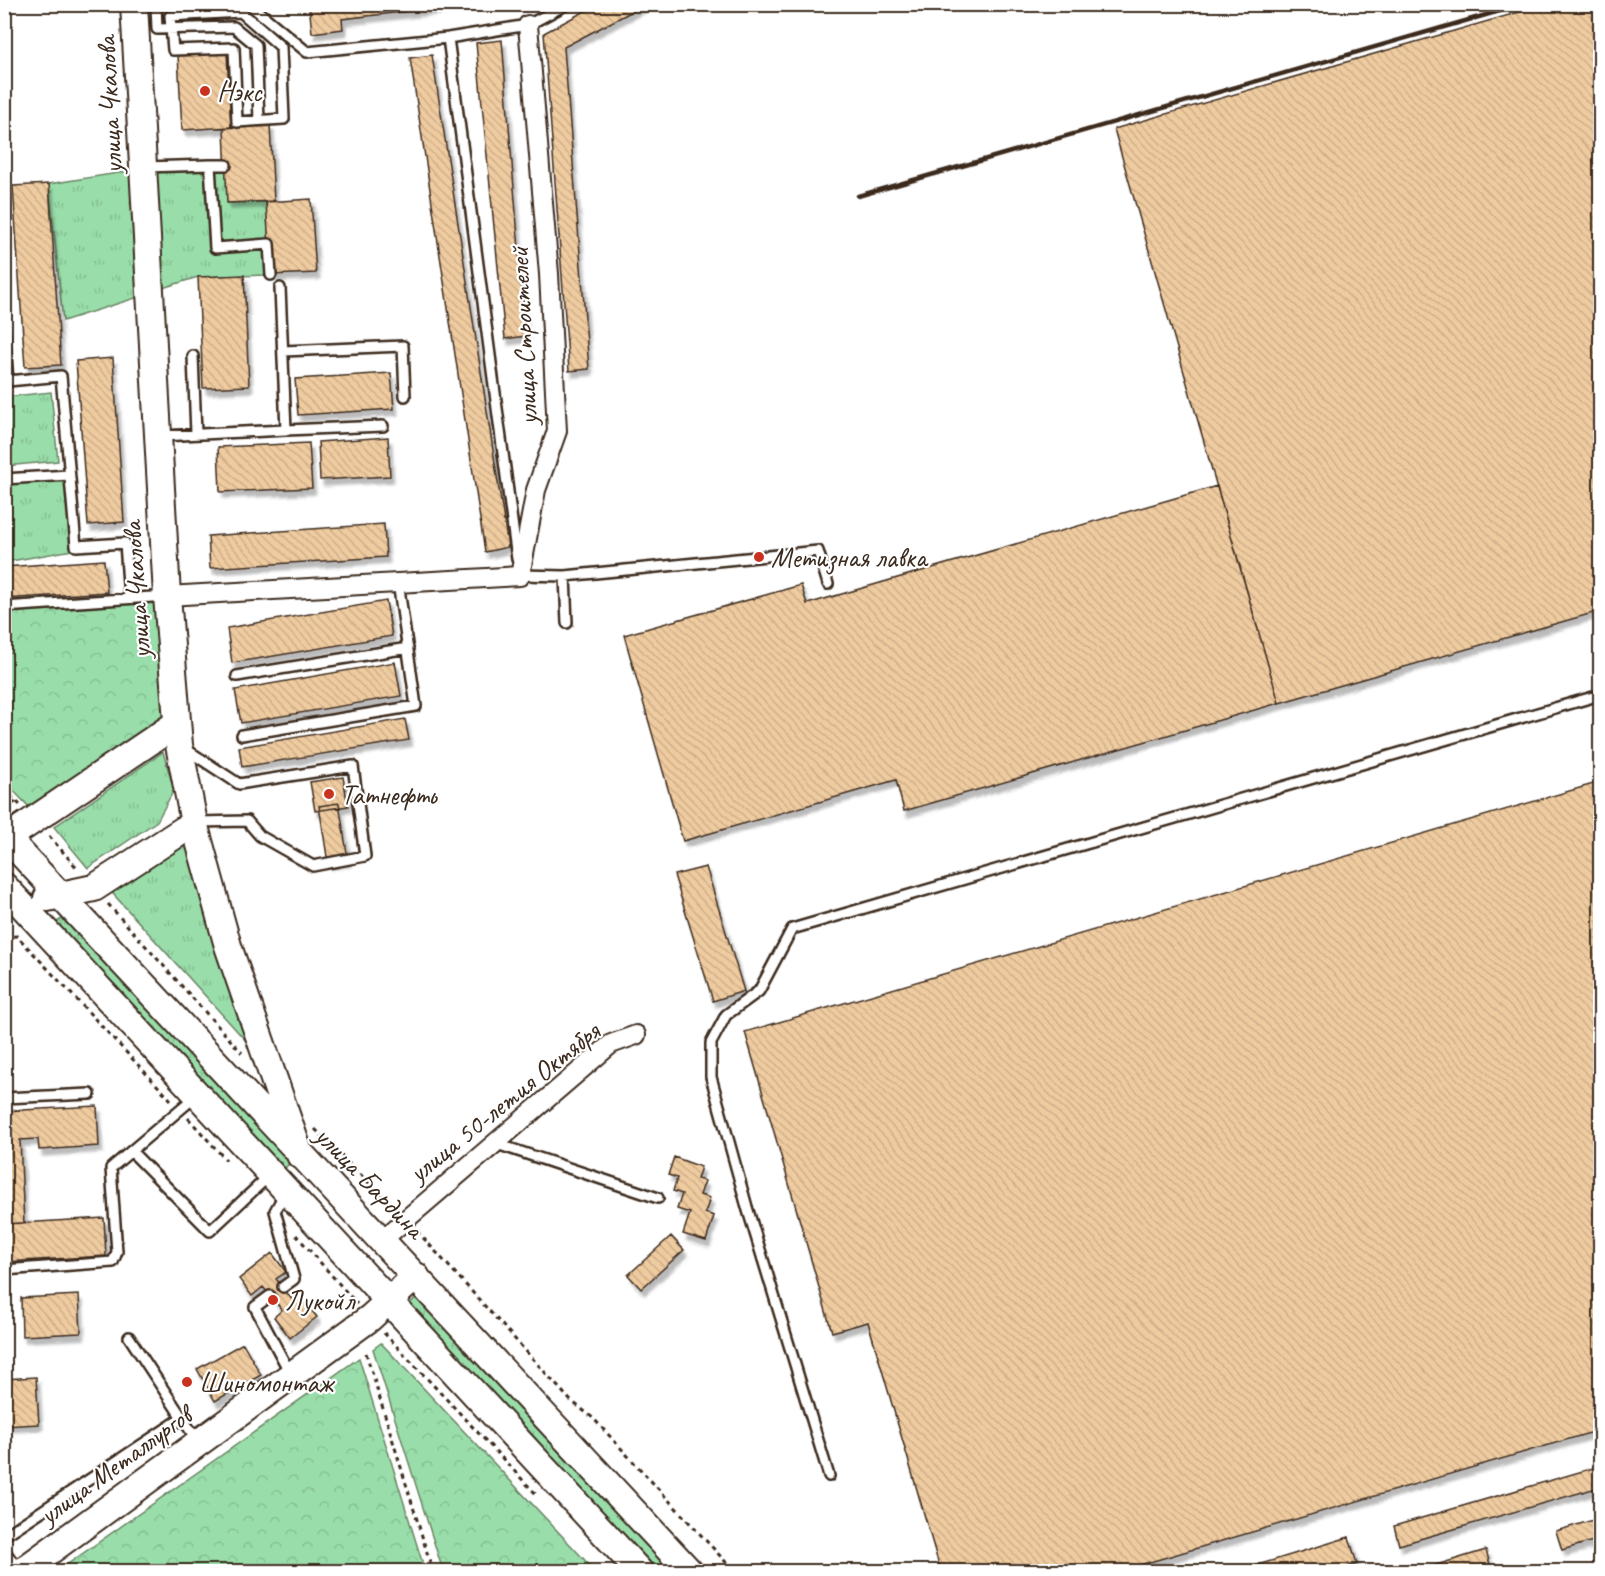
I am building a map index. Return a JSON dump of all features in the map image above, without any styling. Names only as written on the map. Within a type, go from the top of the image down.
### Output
[{"type":"street","name":"улица Чкалова","points":[[146,5],[144,167],[167,596],[177,734],[194,823],[228,945],[300,1155]]},
{"type":"street","name":"улица Строителей","points":[[520,576],[536,490],[557,431],[549,274],[528,25]]},
{"type":"street","points":[[167,596],[520,576]]},
{"type":"street","points":[[5,837],[25,810],[177,734]]},
{"type":"street","points":[[14,906],[58,894],[94,888],[194,823]]},
{"type":"street","name":"улица Бардина","points":[[5,837],[690,1572]]},
{"type":"street","points":[[4,886],[14,906],[189,1102],[280,1181],[640,1572]]},
{"type":"street","name":"улица 50-летия Октября","points":[[382,1240],[405,1218],[497,1144],[611,1044],[636,1035]]},
{"type":"street","name":"улица Металлургов","points":[[20,1572],[292,1377],[390,1302],[416,1276]]},
{"type":"lane","points":[[249,4],[307,52],[448,38],[528,25],[567,4]]},
{"type":"lane","points":[[146,5],[157,29],[234,27],[256,45],[260,120]]},
{"type":"lane","points":[[241,12],[281,47],[284,119],[260,120],[237,122],[234,48],[173,50],[170,16],[241,12]]},
{"type":"lane","points":[[448,38],[520,576],[565,576],[818,551],[828,584]]},
{"type":"lane","points":[[210,165],[215,248],[269,244],[271,275]]},
{"type":"lane","points":[[144,167],[226,165]]},
{"type":"lane","points":[[280,288],[286,430]]},
{"type":"lane","points":[[4,330],[8,381],[61,376],[76,546],[125,543],[129,598]]},
{"type":"lane","points":[[283,351],[403,346],[405,396]]},
{"type":"lane","points":[[193,356],[196,434]]},
{"type":"lane","points":[[158,436],[383,426]]},
{"type":"lane","points":[[4,479],[69,475]]},
{"type":"lane","points":[[565,576],[567,623]]},
{"type":"lane","points":[[242,735],[416,706],[398,582]]},
{"type":"lane","points":[[4,607],[167,596]]},
{"type":"lane","points":[[237,676],[408,648]]},
{"type":"lane","points":[[829,1476],[747,1208],[711,1077],[711,1043],[726,1015],[759,991],[792,929],[1600,695]]},
{"type":"lane","points":[[177,734],[239,784],[353,766],[365,856],[313,866],[260,836],[247,820],[194,823]]},
{"type":"lane","points":[[4,1098],[90,1094]]},
{"type":"lane","points":[[4,1270],[113,1262],[117,1252],[111,1168],[189,1102]]},
{"type":"lane","points":[[497,1144],[658,1198]]},
{"type":"lane","points":[[131,1151],[210,1232],[280,1181]]},
{"type":"lane","points":[[280,1181],[274,1211],[294,1279],[282,1287]]},
{"type":"lane","points":[[270,1296],[255,1307],[292,1377]]},
{"type":"lane","points":[[129,1337],[200,1444]]},
{"type":"lane","points":[[4,1536],[182,1418]]},
{"type":"lane","points":[[4,1551],[20,1572]]},
{"type":"path","points":[[4,789],[245,1057]]},
{"type":"path","points":[[4,809],[25,810]]},
{"type":"path","points":[[4,937],[17,936],[189,1102],[232,1166]]},
{"type":"path","points":[[311,1126],[405,1218],[555,1384],[593,1418],[735,1572]]},
{"type":"path","points":[[274,1211],[370,1318],[538,1496]]},
{"type":"path","points":[[366,1353],[433,1572]]},
{"type":"green space","points":[[226,167],[228,203],[266,202],[269,242],[218,244],[213,168]]},
{"type":"green space","points":[[207,168],[213,250],[267,247],[268,275],[198,277],[156,290],[149,170]]},
{"type":"green space","points":[[137,170],[145,295],[63,321],[49,184]]},
{"type":"green space","points":[[51,392],[58,461],[5,466],[5,397]]},
{"type":"green space","points":[[67,477],[73,550],[5,562],[5,482]]},
{"type":"green space","points":[[162,599],[170,721],[34,812],[5,782],[5,610]]},
{"type":"green space","points":[[163,752],[174,790],[157,821],[88,868],[54,827]]},
{"type":"green space","points":[[166,843],[186,845],[247,1042],[106,886]]},
{"type":"green space","points":[[65,917],[290,1163],[281,1172],[52,925]]},
{"type":"green space","points":[[416,1298],[675,1571],[656,1571],[406,1307]]},
{"type":"green space","points":[[381,1343],[595,1571],[443,1571],[373,1349]]},
{"type":"green space","points":[[359,1358],[425,1571],[58,1571]]},
{"type":"building","points":[[309,4],[471,4],[342,19],[343,29],[312,33]]},
{"type":"building","points":[[598,4],[646,4],[564,47],[589,369],[569,371],[544,33]]},
{"type":"building","points":[[1547,4],[1600,4],[1600,611],[1279,703],[1114,129]]},
{"type":"building","points":[[502,40],[526,336],[505,339],[476,43]]},
{"type":"building","name":"Нэкс","points":[[227,53],[231,127],[182,130],[178,55]]},
{"type":"building","points":[[432,55],[508,547],[485,552],[410,58]]},
{"type":"building","points":[[270,125],[274,201],[227,203],[224,128]]},
{"type":"building","points":[[49,184],[61,365],[25,367],[13,186]]},
{"type":"building","points":[[311,199],[316,273],[271,275],[266,202]]},
{"type":"building","points":[[244,275],[249,386],[203,388],[198,277]]},
{"type":"building","points":[[113,358],[124,522],[88,525],[76,361]]},
{"type":"building","points":[[391,373],[394,409],[298,415],[295,379]]},
{"type":"building","points":[[388,437],[390,476],[320,480],[318,442]]},
{"type":"building","points":[[309,443],[312,488],[220,492],[218,447]]},
{"type":"building","points":[[1217,486],[1279,703],[904,811],[896,780],[683,841],[624,635],[801,585],[807,604]]},
{"type":"building","points":[[384,524],[386,557],[210,568],[208,536]]},
{"type":"building","points":[[104,560],[107,592],[4,599],[4,567]]},
{"type":"building","points":[[386,601],[392,636],[232,663],[227,628]]},
{"type":"building","points":[[395,662],[401,696],[241,723],[235,690]]},
{"type":"building","points":[[405,719],[409,740],[242,767],[239,747]]},
{"type":"building","name":"Татнефть","points":[[343,777],[348,806],[315,811],[310,782]]},
{"type":"building","points":[[1600,782],[1600,1430],[1116,1572],[941,1572],[868,1322],[832,1332],[745,1032]]},
{"type":"building","points":[[339,803],[348,860],[328,863],[319,806]]},
{"type":"building","points":[[706,867],[744,991],[713,1001],[674,875]]},
{"type":"building","points":[[97,1106],[99,1146],[39,1150],[38,1139],[20,1140],[24,1223],[4,1224],[4,1111]]},
{"type":"building","points":[[674,1157],[701,1167],[697,1179],[705,1181],[700,1195],[710,1198],[705,1213],[714,1216],[706,1241],[683,1234],[690,1213],[677,1209],[682,1194],[673,1191],[677,1178],[668,1175]]},
{"type":"building","points":[[104,1218],[106,1256],[4,1262],[4,1224]]},
{"type":"building","points":[[671,1236],[684,1250],[641,1289],[628,1275]]},
{"type":"building","points":[[272,1253],[286,1272],[276,1279],[294,1302],[300,1297],[317,1317],[290,1338],[274,1317],[282,1310],[263,1287],[252,1296],[239,1279]]},
{"type":"building","points":[[79,1295],[81,1333],[22,1336],[21,1298]]},
{"type":"building","points":[[243,1343],[261,1375],[215,1401],[197,1369]]},
{"type":"building","points":[[36,1377],[39,1424],[4,1426],[4,1379]]},
{"type":"building","points":[[1600,1466],[1600,1487],[1399,1545],[1394,1526]]},
{"type":"building","points":[[1600,1518],[1600,1539],[1562,1550],[1556,1531]]},
{"type":"building","points":[[1349,1537],[1357,1564],[1332,1572],[1235,1572]]},
{"type":"building","points":[[1486,1550],[1492,1572],[1413,1572]]},
{"type":"railway","points":[[858,196],[1524,4]]},
{"type":"place","name":"Нэкс","points":[[205,91]]},
{"type":"place","name":"Метизная лавка","points":[[759,557]]},
{"type":"place","name":"Татнефть","points":[[329,794]]},
{"type":"place","name":"Лукойл","points":[[273,1300]]},
{"type":"place","name":"Шиномонтаж","points":[[187,1382]]}]
